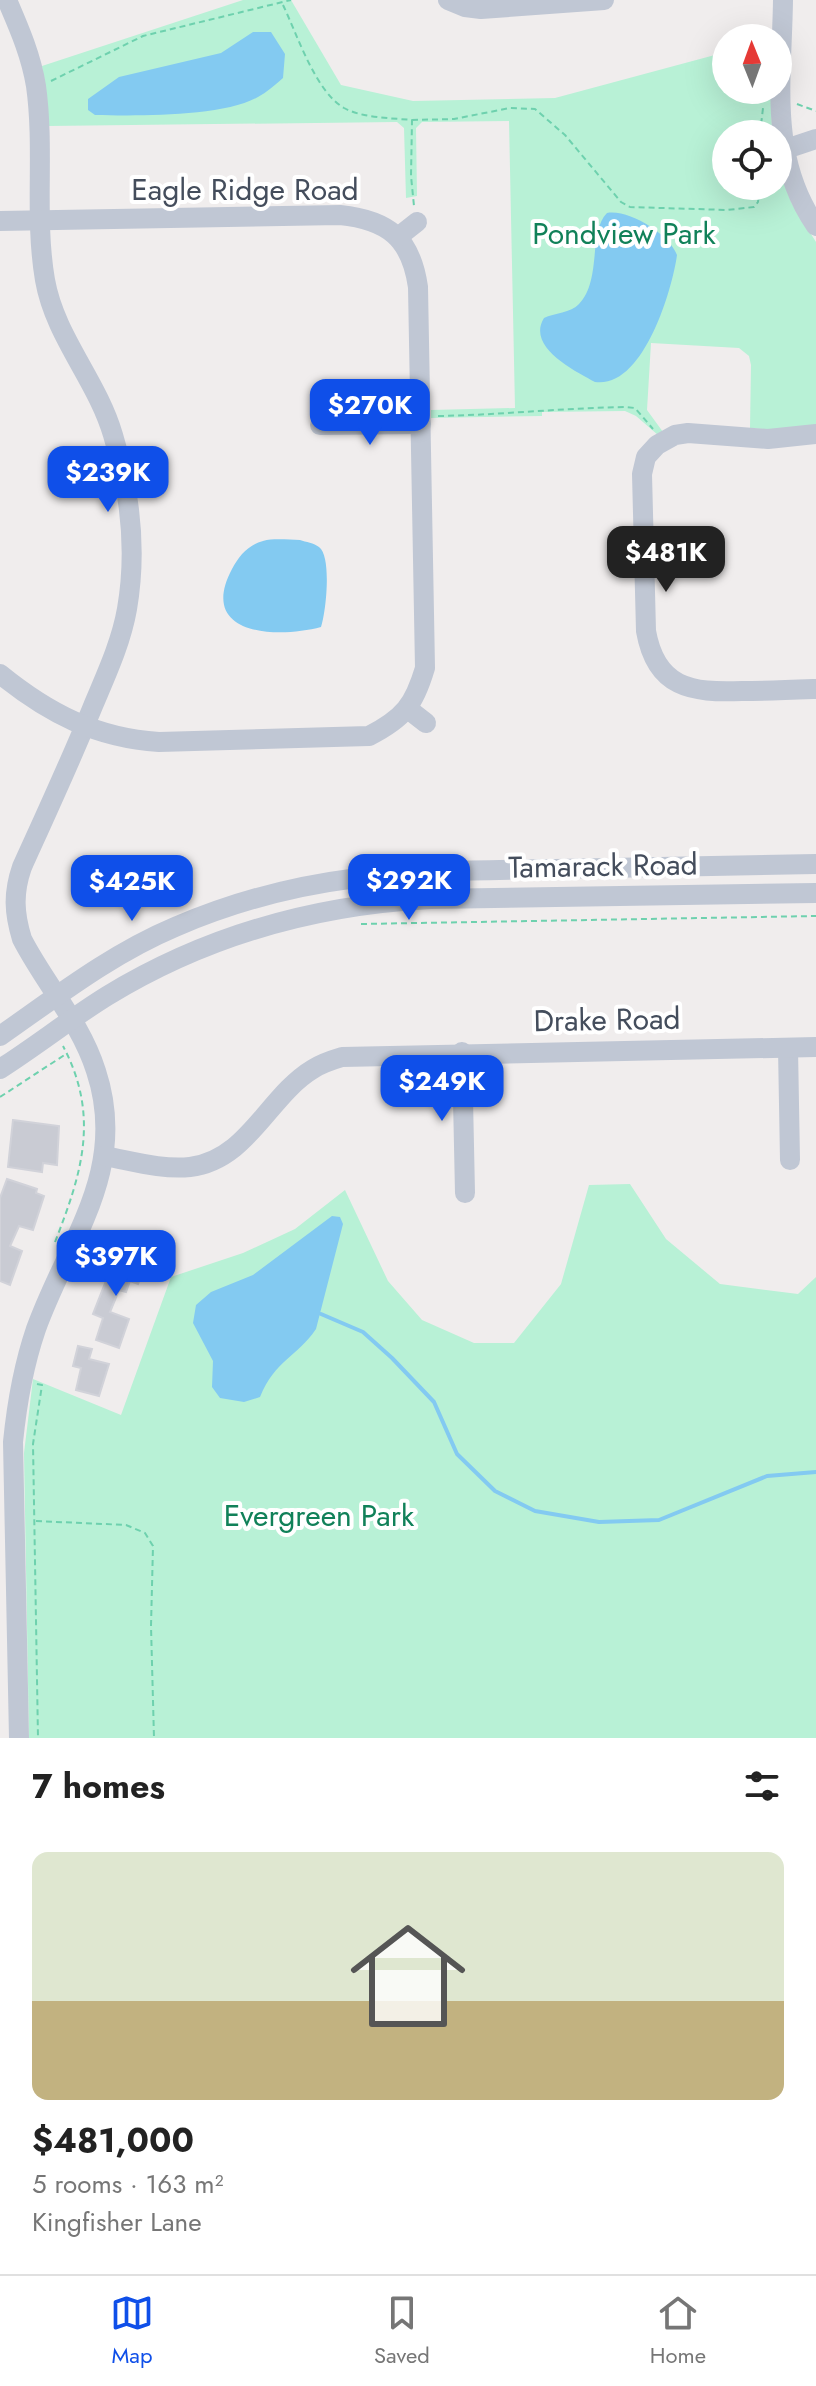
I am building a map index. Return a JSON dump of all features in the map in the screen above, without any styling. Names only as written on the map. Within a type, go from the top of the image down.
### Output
[{"type":"street","points":[[7,0],[25,42],[36,87],[39,220],[48,296],[60,329],[95,388],[113,432],[130,515],[132,574],[127,611],[115,654],[22,867],[15,894],[22,939],[78,1027],[104,1101],[104,1156],[92,1207],[37,1327],[9,1398],[13,1442],[8,1602],[19,1738]]},
{"type":"street","points":[[448,0],[481,9],[604,0]]},
{"type":"street","points":[[781,120],[783,0]]},
{"type":"street","points":[[792,147],[816,139]]},
{"type":"street","points":[[792,180],[816,226]]},
{"type":"street","name":"Eagle Ridge Road","points":[[0,221],[340,215],[363,217],[383,225],[398,237]]},
{"type":"street","points":[[0,674],[42,706],[84,728],[128,740],[352,738],[369,736],[391,725],[408,709],[425,668],[421,420],[418,287],[409,252],[398,237],[417,222]]},
{"type":"street","points":[[320,425],[421,420]]},
{"type":"street","points":[[816,434],[768,439],[688,433],[663,441],[646,457],[642,474],[644,607],[649,648],[655,661],[666,674],[694,691],[816,689]]},
{"type":"street","points":[[408,709],[426,723]]},
{"type":"street","name":"Tamarack Road","points":[[0,1036],[116,957],[173,928],[234,904],[334,879],[401,871],[816,864]]},
{"type":"street","name":"Tamarack Road","points":[[0,1069],[78,1027],[162,965],[210,943],[274,922],[350,906],[431,899],[816,893]]},
{"type":"street","name":"Drake Road","points":[[104,1156],[172,1167],[204,1164],[233,1149],[300,1079],[327,1062],[356,1055],[816,1047]]},
{"type":"street","points":[[788,1048],[790,1160]]},
{"type":"street","points":[[462,1052],[465,1193]]},
{"type":"path","points":[[46,83],[143,36],[291,0]]},
{"type":"path","points":[[282,4],[319,81],[332,98],[345,108],[363,114],[412,120],[454,119],[510,108],[535,109],[565,135],[621,202],[630,207],[727,210],[754,207],[758,200]]},
{"type":"path","points":[[793,104],[816,111]]},
{"type":"path","points":[[760,120],[762,108],[769,105]]},
{"type":"path","points":[[412,120],[411,176],[417,222]]},
{"type":"path","points":[[421,420],[508,415],[541,408],[625,407],[635,408],[643,415],[663,441]]},
{"type":"path","points":[[360,924],[816,916]]},
{"type":"path","points":[[0,1097],[67,1054],[78,1027]]},
{"type":"path","points":[[51,1251],[75,1189],[84,1153],[85,1128],[80,1087],[67,1054]]},
{"type":"path","points":[[38,1738],[33,1444],[42,1385]]},
{"type":"path","points":[[34,1521],[126,1525],[145,1533],[153,1546],[151,1626],[154,1738]]},
{"type":"green space","name":"Pondview Park","points":[[243,0],[291,0],[341,85],[413,101],[555,98],[712,56],[712,104],[771,104],[772,120],[712,120],[712,200],[790,200],[816,242],[816,425],[784,431],[750,428],[751,365],[749,356],[739,348],[651,343],[647,410],[663,432],[658,435],[636,416],[625,411],[431,418],[431,410],[515,408],[509,121],[422,122],[416,128],[417,196],[406,198],[404,128],[397,122],[48,126],[42,66]]},
{"type":"green space","name":"Evergreen Park","points":[[630,1184],[666,1239],[720,1284],[798,1294],[816,1277],[816,1738],[29,1738],[24,1453],[33,1379],[121,1415],[171,1277],[243,1253],[295,1229],[345,1190],[388,1281],[422,1320],[474,1343],[514,1343],[561,1284],[589,1185]]},
{"type":"water","points":[[253,32],[271,32],[285,54],[283,78],[258,97],[243,104],[179,114],[95,115],[88,110],[88,99],[119,77],[221,53]]},
{"type":"water","points":[[607,213],[626,215],[657,231],[677,255],[662,313],[641,354],[627,370],[612,380],[595,382],[555,357],[542,339],[540,329],[544,318],[576,307],[586,294],[598,232]]},
{"type":"water","points":[[300,540],[319,547],[326,561],[326,598],[321,627],[303,631],[264,631],[233,620],[225,608],[224,591],[241,555],[263,541]]},
{"type":"water","points":[[332,1216],[340,1217],[343,1224],[316,1329],[279,1366],[260,1397],[244,1402],[220,1398],[212,1387],[213,1361],[193,1323],[196,1305],[211,1292],[253,1275]]},
{"type":"building","points":[[13,1120],[59,1126],[57,1165],[43,1163],[42,1172],[8,1167]]},
{"type":"building","points":[[7,1179],[37,1189],[36,1193],[44,1196],[33,1230],[19,1226],[10,1246],[22,1251],[10,1285],[0,1281],[0,1198]]},
{"type":"building","points":[[120,1245],[133,1250],[129,1261],[137,1263],[135,1271],[142,1274],[138,1284],[130,1281],[126,1292],[119,1290],[110,1312],[129,1319],[119,1348],[96,1340],[103,1318],[93,1314]]},
{"type":"building","points":[[78,1346],[92,1349],[89,1359],[109,1364],[99,1396],[76,1390],[81,1368],[73,1366]]},
{"type":"waterway","points":[[321,1314],[363,1332],[392,1358],[434,1402],[457,1454],[495,1491],[535,1511],[599,1522],[659,1520],[767,1476],[816,1472]]}]
